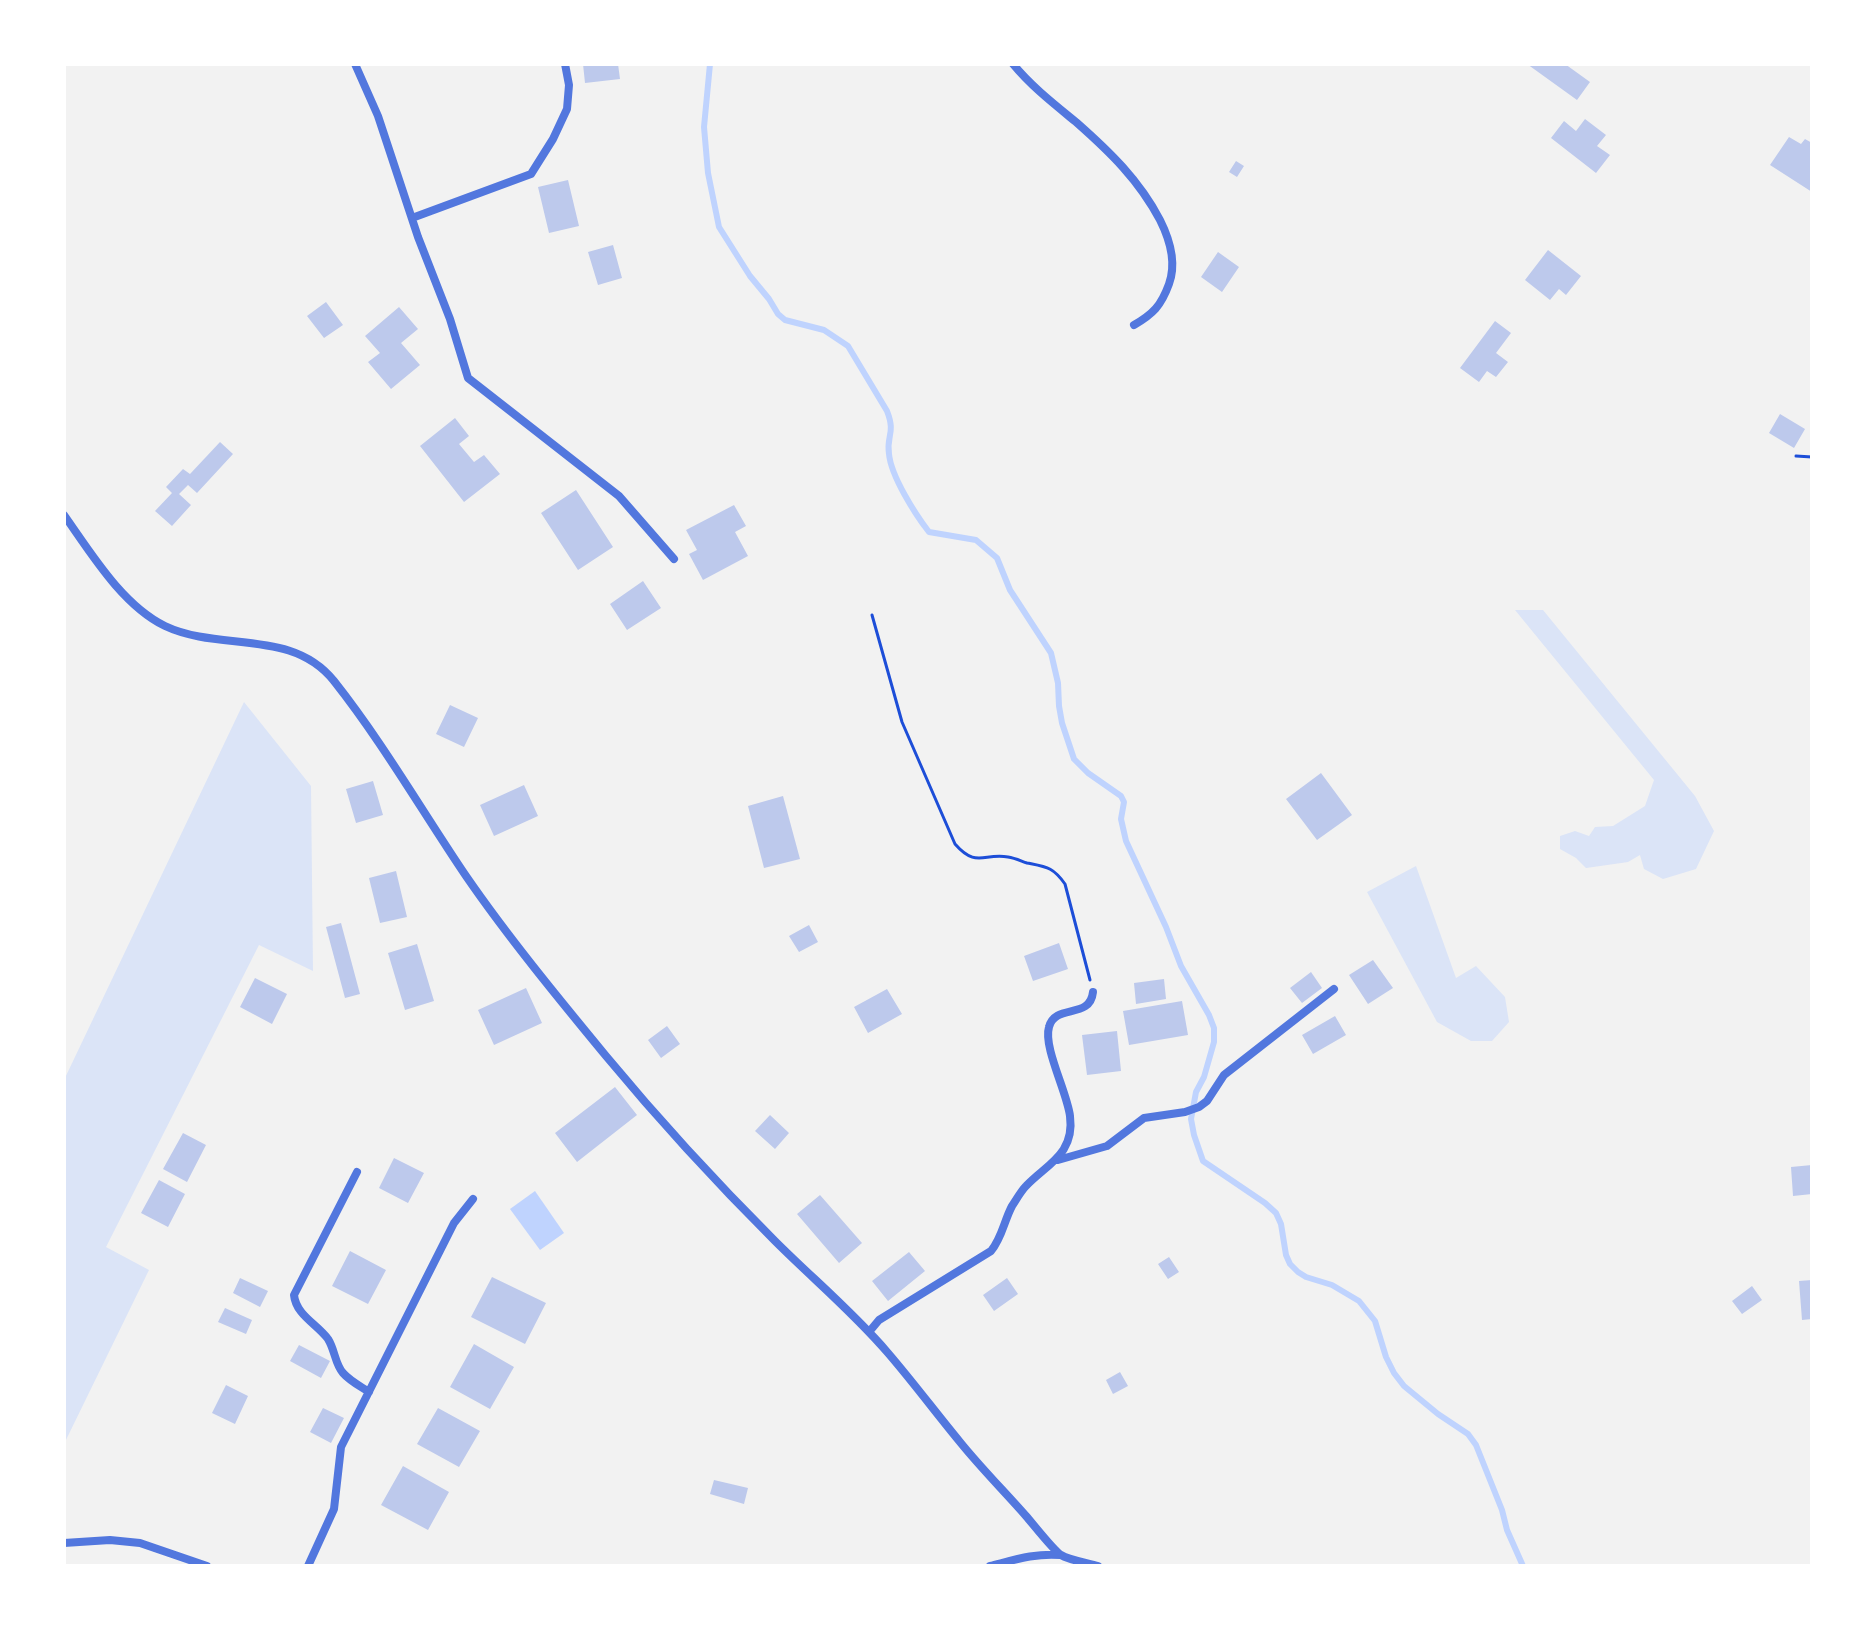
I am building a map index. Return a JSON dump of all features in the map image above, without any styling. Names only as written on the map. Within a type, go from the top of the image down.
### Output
[{"type":"street","points":[[355,64],[375,108],[468,378],[619,496],[674,559]]},
{"type":"street","points":[[412,218],[531,174],[567,109],[569,85],[565,64]]},
{"type":"street","points":[[1013,64],[1119,163],[1147,195],[1165,231],[1174,267],[1171,281],[1164,298],[1150,316],[1134,325]]},
{"type":"street","points":[[64,515],[127,598],[158,622],[202,638],[250,642],[291,651],[313,662],[329,675],[377,740],[484,901],[608,1058],[723,1188],[869,1332],[962,1445],[1061,1555]]},
{"type":"street","points":[[869,1332],[879,1320],[991,1251],[1025,1187],[1056,1161],[1107,1146],[1144,1118],[1199,1107],[1207,1101],[1224,1075],[1334,989]]},
{"type":"street","points":[[1056,1161],[1071,1130],[1067,1099],[1048,1042],[1048,1029],[1051,1021],[1059,1015],[1089,1004],[1093,992]]},
{"type":"street","points":[[357,1172],[294,1295],[302,1313],[326,1337],[337,1366],[346,1377],[369,1392]]},
{"type":"street","points":[[308,1566],[334,1509],[341,1447],[454,1223],[473,1199]]},
{"type":"street","points":[[64,1543],[110,1540],[140,1543],[207,1566]]},
{"type":"street","points":[[990,1566],[1043,1554],[1061,1555],[1098,1566]]},
{"type":"path","points":[[1796,456],[1812,457]]},
{"type":"path","points":[[872,615],[902,722],[955,844],[974,858],[1010,857],[1057,872],[1065,884],[1093,992]]},
{"type":"shaded area","points":[[1515,610],[1543,610],[1695,796],[1714,831],[1696,869],[1663,879],[1644,869],[1640,855],[1628,862],[1586,868],[1560,849],[1560,836],[1575,831],[1589,836],[1595,827],[1613,826],[1645,806],[1654,780]]},
{"type":"shaded area","points":[[244,702],[311,786],[313,971],[259,945],[106,1247],[149,1270],[64,1444],[64,1080]]},
{"type":"shaded area","points":[[1416,866],[1456,978],[1476,966],[1505,997],[1509,1022],[1492,1041],[1471,1041],[1437,1022],[1367,892]]},
{"type":"water","points":[[535,1191],[564,1233],[540,1250],[510,1209]]},
{"type":"building","points":[[583,64],[618,64],[620,79],[585,83]]},
{"type":"building","points":[[1527,64],[1565,64],[1590,82],[1577,100]]},
{"type":"building","points":[[1585,119],[1606,135],[1597,146],[1610,155],[1596,173],[1551,138],[1564,121],[1576,131]]},
{"type":"building","points":[[1789,137],[1801,144],[1805,139],[1812,143],[1812,192],[1770,165]]},
{"type":"building","points":[[1236,161],[1244,166],[1237,177],[1229,172]]},
{"type":"building","points":[[568,180],[579,226],[549,233],[538,187]]},
{"type":"building","points":[[613,245],[622,278],[598,285],[588,252]]},
{"type":"building","points":[[1548,250],[1581,276],[1566,295],[1559,289],[1550,300],[1525,280]]},
{"type":"building","points":[[1218,252],[1239,267],[1222,292],[1201,277]]},
{"type":"building","points":[[326,302],[343,325],[324,338],[307,316]]},
{"type":"building","points":[[399,307],[418,329],[401,343],[420,365],[391,389],[368,362],[380,353],[365,336]]},
{"type":"building","points":[[1495,321],[1511,333],[1496,353],[1508,362],[1496,377],[1487,371],[1479,382],[1460,368]]},
{"type":"building","points":[[1780,414],[1805,429],[1794,448],[1769,433]]},
{"type":"building","points":[[455,418],[469,436],[459,444],[474,462],[484,455],[500,474],[464,502],[420,446]]},
{"type":"building","points":[[220,442],[233,454],[197,493],[188,485],[179,494],[191,505],[172,526],[155,511],[172,493],[166,487],[183,469],[190,474]]},
{"type":"building","points":[[576,490],[613,547],[578,570],[541,513]]},
{"type":"building","points":[[734,505],[746,526],[735,532],[748,556],[703,580],[689,554],[697,550],[686,530]]},
{"type":"building","points":[[643,581],[661,608],[627,630],[610,604]]},
{"type":"building","points":[[450,705],[478,718],[464,747],[436,734]]},
{"type":"building","points":[[1321,773],[1352,815],[1317,840],[1286,799]]},
{"type":"building","points":[[373,781],[383,815],[356,823],[346,789]]},
{"type":"building","points":[[524,785],[538,816],[494,836],[480,805]]},
{"type":"building","points":[[783,796],[800,859],[764,868],[748,806]]},
{"type":"building","points":[[396,871],[407,917],[380,923],[369,878]]},
{"type":"building","points":[[341,923],[360,994],[345,998],[326,927]]},
{"type":"building","points":[[809,925],[818,942],[799,952],[789,936]]},
{"type":"building","points":[[1059,943],[1068,969],[1033,981],[1024,956]]},
{"type":"building","points":[[417,944],[434,1001],[405,1010],[388,953]]},
{"type":"building","points":[[1373,960],[1393,988],[1368,1004],[1349,975]]},
{"type":"building","points":[[1311,972],[1322,988],[1302,1003],[1290,988]]},
{"type":"building","points":[[255,978],[287,994],[272,1024],[240,1007]]},
{"type":"building","points":[[1164,979],[1166,999],[1136,1004],[1134,983]]},
{"type":"building","points":[[526,988],[542,1023],[494,1045],[478,1010]]},
{"type":"building","points":[[887,989],[902,1014],[868,1033],[854,1007]]},
{"type":"building","points":[[1182,1001],[1188,1035],[1129,1045],[1123,1011]]},
{"type":"building","points":[[1335,1016],[1346,1035],[1313,1054],[1302,1035]]},
{"type":"building","points":[[667,1026],[680,1044],[661,1058],[648,1040]]},
{"type":"building","points":[[1117,1031],[1121,1071],[1087,1075],[1082,1035]]},
{"type":"building","points":[[615,1087],[637,1115],[577,1162],[555,1133]]},
{"type":"building","points":[[770,1115],[789,1133],[775,1149],[755,1131]]},
{"type":"building","points":[[183,1133],[206,1145],[187,1182],[163,1169]]},
{"type":"building","points":[[394,1158],[424,1173],[408,1203],[379,1188]]},
{"type":"building","points":[[1812,1165],[1812,1194],[1793,1196],[1791,1167]]},
{"type":"building","points":[[159,1180],[185,1194],[168,1227],[141,1213]]},
{"type":"building","points":[[820,1195],[862,1243],[839,1263],[797,1214]]},
{"type":"building","points":[[350,1251],[386,1270],[368,1304],[332,1286]]},
{"type":"building","points":[[909,1252],[925,1271],[888,1301],[872,1281]]},
{"type":"building","points":[[1169,1257],[1179,1272],[1168,1279],[1158,1264]]},
{"type":"building","points":[[492,1277],[546,1303],[525,1344],[471,1317]]},
{"type":"building","points":[[240,1278],[268,1291],[260,1307],[233,1293]]},
{"type":"building","points":[[1007,1278],[1018,1294],[994,1311],[983,1295]]},
{"type":"building","points":[[1812,1280],[1812,1319],[1802,1320],[1799,1281]]},
{"type":"building","points":[[1752,1286],[1762,1300],[1742,1314],[1732,1301]]},
{"type":"building","points":[[225,1308],[252,1320],[246,1334],[218,1322]]},
{"type":"building","points":[[474,1344],[514,1367],[490,1409],[450,1387]]},
{"type":"building","points":[[299,1345],[330,1361],[321,1378],[290,1361]]},
{"type":"building","points":[[1120,1372],[1128,1386],[1113,1394],[1106,1380]]},
{"type":"building","points":[[226,1385],[248,1396],[235,1424],[212,1413]]},
{"type":"building","points":[[323,1408],[344,1418],[331,1443],[310,1432]]},
{"type":"building","points":[[438,1408],[480,1431],[459,1467],[417,1444]]},
{"type":"building","points":[[403,1466],[449,1492],[428,1530],[381,1505]]},
{"type":"building","points":[[714,1480],[748,1488],[744,1504],[710,1494]]},
{"type":"waterway","points":[[710,64],[704,127],[708,173],[719,227],[778,314],[785,320],[824,330],[848,346],[887,411],[891,425],[888,448],[891,463],[911,505],[929,532],[976,540],[997,558],[1010,590],[1051,653],[1062,723],[1074,759],[1121,796],[1124,802],[1121,819],[1126,841],[1181,966],[1214,1028],[1214,1042],[1204,1077],[1196,1092],[1191,1119],[1203,1161],[1276,1213],[1290,1264],[1306,1277],[1332,1285],[1359,1301],[1375,1321],[1386,1357],[1404,1386],[1468,1434],[1476,1445],[1523,1566]]}]
